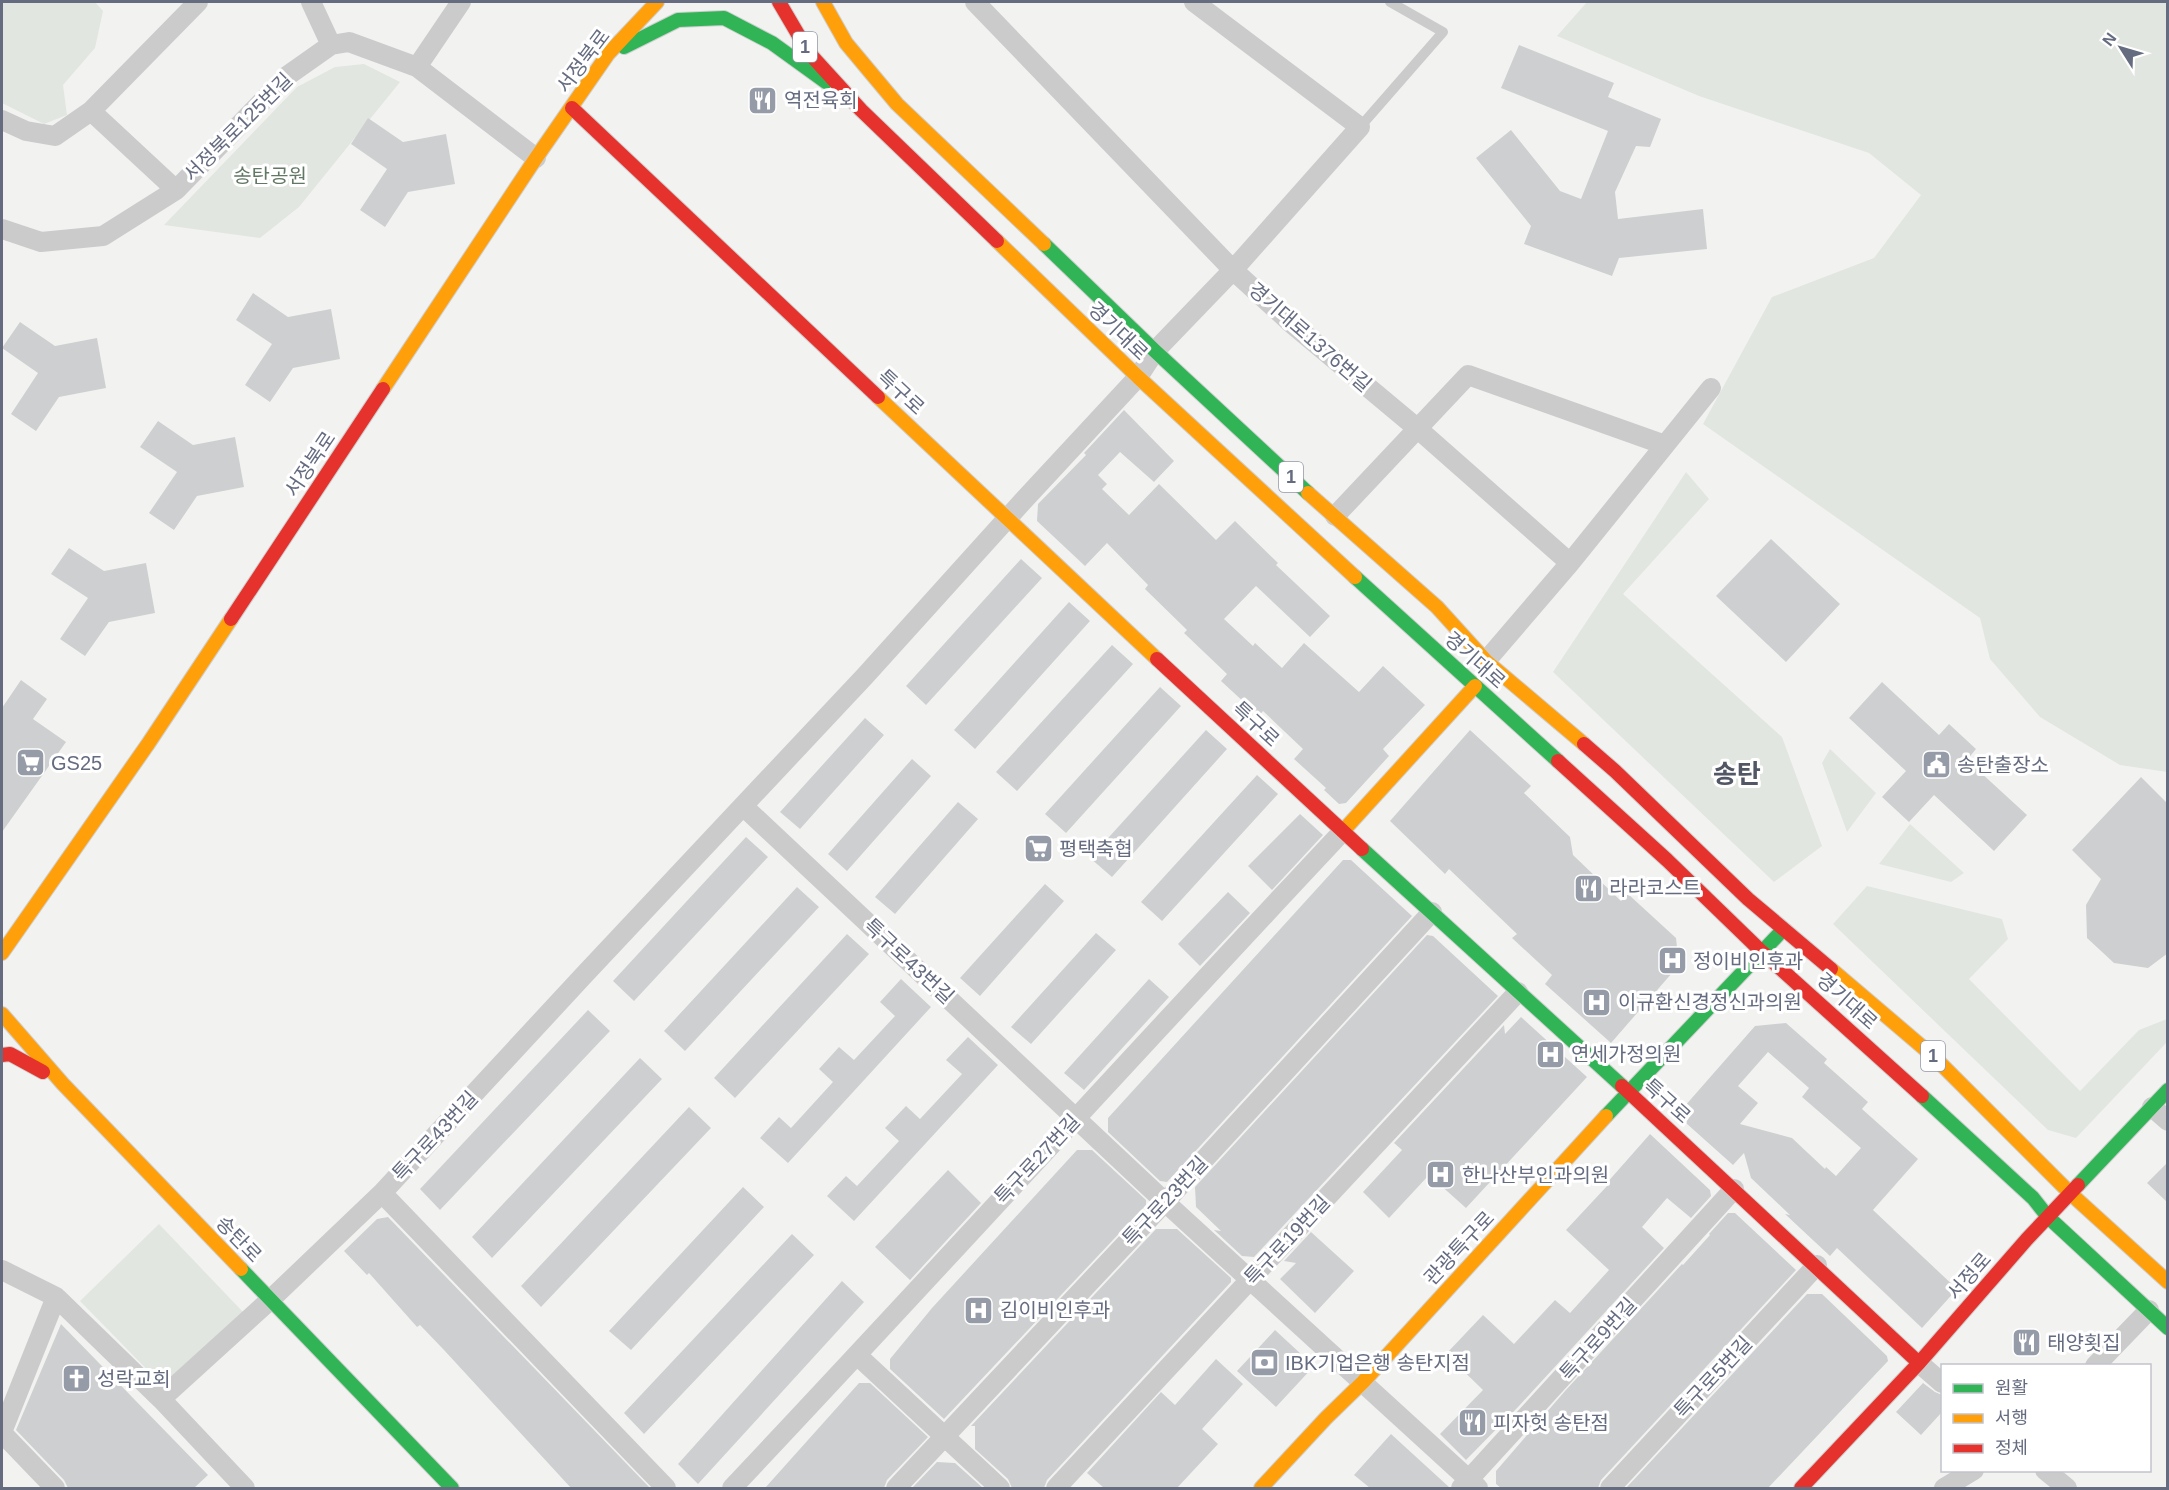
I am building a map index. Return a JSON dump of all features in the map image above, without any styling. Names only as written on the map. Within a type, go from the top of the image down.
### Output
[{"type":"main road","name":"서정북로","points":[[2,953],[148,744],[536,158],[608,54],[657,2]]},
{"type":"main road","name":"경기대로","points":[[779,2],[809,53],[839,87],[1138,377],[1406,625],[1667,860],[1762,952],[1833,1014],[2033,1198],[2048,1217],[2168,1328]]},
{"type":"main road","name":"경기대로","points":[[823,2],[846,43],[897,104],[1155,351],[1437,607],[1486,661],[1615,771],[1748,899],[1933,1056],[2070,1194],[2168,1282]]},
{"type":"main road","points":[[608,54],[630,12]]},
{"type":"main road","points":[[608,54],[678,20],[724,18],[772,43],[829,84],[839,87]]},
{"type":"main road","name":"특구로","points":[[572,108],[1008,520],[1518,993],[1734,1189],[1919,1363]]},
{"type":"main road","points":[[1343,831],[1475,686]]},
{"type":"main road","name":"관광특구로","points":[[1261,1488],[1363,1382],[1628,1092],[1784,929]]},
{"type":"main road","name":"송탄로","points":[[2,1014],[63,1084],[452,1488]]},
{"type":"main road","points":[[2,1055],[10,1054],[63,1084]]},
{"type":"main road","name":"서정로","points":[[1801,1488],[1919,1363],[2048,1217],[2168,1090]]},
{"type":"street","points":[[2,120],[26,131],[55,136],[91,111],[198,2]]},
{"type":"street","points":[[311,2],[331,45],[349,42],[417,67],[536,158]]},
{"type":"street","points":[[417,67],[461,2]]},
{"type":"street","name":"경기대로1376번길","points":[[975,2],[1233,270],[1291,323],[1418,429],[1570,563]]},
{"type":"street","points":[[1194,2],[1360,127]]},
{"type":"street","name":"서정북로125번길","points":[[2,229],[41,242],[103,237],[176,190],[286,76],[331,45]]},
{"type":"street","name":"서정북로125번길","points":[[91,111],[176,190]]},
{"type":"street","name":"특구로43번길","points":[[666,1488],[382,1193],[1008,520],[1138,377],[1155,351],[1233,270],[1360,127]]},
{"type":"street","points":[[1335,516],[1468,375],[1665,445]]},
{"type":"street","points":[[1486,661],[1570,563],[1711,388]]},
{"type":"street","name":"특구로43번길","points":[[743,806],[1076,1116],[1165,1202],[1363,1382],[1469,1486]]},
{"type":"street","name":"특구로27번길","points":[[732,1488],[1343,831]]},
{"type":"street","name":"특구로23번길","points":[[896,1488],[1165,1202],[1432,912]]},
{"type":"street","name":"특구로19번길","points":[[1056,1488],[1518,993]]},
{"type":"street","points":[[2152,1107],[2168,1121]]},
{"type":"street","name":"특구로9번길","points":[[1469,1486],[1734,1189]]},
{"type":"street","points":[[161,1399],[270,1300],[382,1193]]},
{"type":"street","name":"특구로5번길","points":[[1610,1488],[1816,1265]]},
{"type":"street","points":[[2,1270],[56,1297],[161,1399],[245,1488]]},
{"type":"street","points":[[55,1488],[2,1432],[56,1297]]},
{"type":"street","points":[[2096,1364],[2149,1310]]},
{"type":"street","points":[[857,1355],[1000,1488]]},
{"type":"street","points":[[1919,1363],[1941,1382]]},
{"type":"street","points":[[1944,1488],[1971,1472]]},
{"type":"street","points":[[2047,1472],[2067,1488]]},
{"type":"lane","points":[[1360,127],[1443,32],[1390,2]]},
{"type":"green space","points":[[2,2],[95,2],[103,11],[95,48],[63,85],[67,115],[44,124],[2,103]]},
{"type":"green space","points":[[1587,2],[2167,2],[2167,772],[2120,765],[2040,717],[1990,659],[1980,618],[1703,424],[1772,297],[1874,258],[1921,195],[1869,153],[1699,96],[1557,36]]},
{"type":"green space","name":"송탄공원","points":[[364,64],[400,82],[299,207],[260,238],[164,225],[297,87],[335,67]]},
{"type":"green space","points":[[1686,472],[1709,499],[1623,594],[1782,737],[1822,846],[1774,882],[1553,672]]},
{"type":"green space","points":[[1830,749],[1876,793],[1847,832],[1822,763]]},
{"type":"green space","points":[[1910,824],[1964,873],[1951,882],[1879,864]]},
{"type":"green space","points":[[1867,886],[2002,919],[2008,939],[1969,979],[2080,1091],[2139,1030],[2167,1019],[2167,1042],[2076,1138],[2048,1130],[1833,924]]},
{"type":"green space","points":[[159,1224],[243,1312],[162,1385],[80,1301]]},
{"type":"building","points":[[1519,45],[1614,83],[1608,97],[1661,119],[1650,147],[1636,146],[1615,192],[1618,219],[1703,209],[1707,249],[1619,258],[1612,276],[1524,244],[1531,226],[1476,158],[1511,130],[1560,191],[1581,199],[1608,131],[1501,88]]},
{"type":"building","points":[[368,118],[403,142],[446,134],[455,184],[408,192],[385,227],[360,210],[387,169],[351,144]]},
{"type":"building","points":[[253,293],[288,317],[331,309],[340,359],[293,368],[270,402],[245,385],[272,344],[236,320]]},
{"type":"building","points":[[20,322],[55,346],[97,338],[106,388],[59,397],[36,431],[11,414],[38,373],[2,348]]},
{"type":"building","points":[[1124,410],[1174,461],[1154,482],[1120,452],[1098,475],[1107,484],[1102,489],[1129,515],[1159,484],[1216,540],[1235,521],[1278,563],[1276,565],[1330,616],[1310,637],[1256,586],[1224,619],[1253,646],[1255,643],[1282,668],[1304,643],[1359,692],[1383,666],[1425,705],[1383,749],[1389,756],[1346,803],[1339,804],[1324,790],[1326,788],[1294,759],[1303,749],[1263,711],[1259,716],[1221,681],[1227,674],[1184,633],[1187,630],[1145,589],[1148,585],[1107,543],[1085,566],[1037,521],[1038,504],[1086,455],[1084,453]]},
{"type":"building","points":[[158,421],[193,445],[235,437],[244,487],[197,496],[174,530],[149,513],[177,472],[140,447]]},
{"type":"building","points":[[1771,539],[1840,604],[1786,662],[1716,596]]},
{"type":"building","points":[[69,548],[104,571],[146,563],[155,613],[109,622],[85,656],[60,639],[88,598],[51,574]]},
{"type":"building","points":[[1021,559],[1042,578],[926,705],[906,686]]},
{"type":"building","points":[[1069,602],[1090,621],[975,749],[954,730]]},
{"type":"building","points":[[1112,645],[1133,664],[1017,791],[996,772]]},
{"type":"building","points":[[21,680],[47,699],[33,719],[66,742],[2,832],[2,708]]},
{"type":"building","name":"송탄출장소","points":[[1882,682],[1939,735],[1949,724],[1976,749],[1967,760],[2027,815],[1994,851],[1934,795],[1909,822],[1882,797],[1906,771],[1849,718]]},
{"type":"building","points":[[1160,687],[1181,706],[1066,833],[1045,814]]},
{"type":"building","points":[[865,718],[884,735],[800,829],[780,812]]},
{"type":"building","points":[[1206,730],[1227,749],[1112,877],[1090,858]]},
{"type":"building","points":[[1470,730],[1531,786],[1524,793],[1570,837],[1573,855],[1621,901],[1628,894],[1676,938],[1679,965],[1611,1043],[1545,984],[1552,975],[1512,938],[1517,934],[1449,869],[1445,874],[1390,821]]},
{"type":"building","points":[[912,759],[931,776],[847,871],[828,854]]},
{"type":"building","points":[[1257,775],[1278,794],[1162,921],[1141,902]]},
{"type":"building","points":[[2141,777],[2168,804],[2168,953],[2148,968],[2114,963],[2087,938],[2086,905],[2101,879],[2072,850]]},
{"type":"building","points":[[958,802],[978,819],[895,914],[875,897]]},
{"type":"building","points":[[1300,814],[1323,835],[1272,890],[1248,866]]},
{"type":"building","points":[[746,837],[768,857],[634,1001],[613,981]]},
{"type":"building","points":[[1343,860],[1351,860],[1412,916],[1167,1182],[1160,1181],[1108,1132],[1108,1118]]},
{"type":"building","points":[[1045,884],[1064,901],[980,996],[960,978]]},
{"type":"building","points":[[797,887],[819,907],[685,1051],[664,1031]]},
{"type":"building","points":[[1228,892],[1250,913],[1200,966],[1178,944]]},
{"type":"building","points":[[1096,933],[1116,950],[1031,1044],[1011,1027]]},
{"type":"building","points":[[847,934],[869,954],[735,1098],[714,1078]]},
{"type":"building","points":[[1427,935],[1433,936],[1498,996],[1254,1257],[1242,1256],[1214,1230],[1221,1231],[1196,1207],[1195,1187]]},
{"type":"building","points":[[901,979],[931,1007],[788,1163],[760,1138],[779,1117],[791,1128],[833,1082],[819,1069],[839,1047],[854,1060],[895,1016],[880,1002]]},
{"type":"building","points":[[1149,979],[1169,997],[1084,1090],[1064,1073]]},
{"type":"building","points":[[588,1010],[610,1031],[440,1210],[420,1189]]},
{"type":"building","points":[[1521,1017],[1587,1077],[1466,1208],[1429,1175],[1389,1218],[1363,1192],[1402,1150],[1394,1143],[1504,1025],[1505,1034]]},
{"type":"building","points":[[1786,1023],[1827,1059],[1824,1063],[1868,1102],[1862,1109],[1918,1159],[1873,1210],[1957,1289],[1922,1328],[1837,1248],[1830,1256],[1785,1214],[1790,1215],[1751,1178],[1744,1153],[1733,1165],[1677,1115],[1755,1026]],"holes":[[[1768,1052],[1809,1088],[1802,1097],[1861,1148],[1836,1176],[1826,1167],[1825,1169],[1792,1138],[1740,1124],[1758,1103],[1738,1086]]]},
{"type":"building","points":[[968,1037],[998,1065],[854,1221],[827,1196],[846,1176],[857,1186],[899,1141],[885,1128],[906,1106],[920,1119],[962,1074],[946,1060]]},
{"type":"building","points":[[640,1058],[662,1079],[492,1258],[472,1237]]},
{"type":"building","points":[[689,1107],[711,1128],[541,1307],[521,1286]]},
{"type":"building","points":[[1650,1134],[1710,1190],[1711,1196],[1691,1218],[1667,1198],[1642,1227],[1664,1248],[1518,1407],[1466,1460],[1440,1434],[1483,1390],[1446,1354],[1483,1315],[1514,1344],[1555,1300],[1570,1313],[1609,1270],[1566,1230],[1607,1186],[1605,1185]]},
{"type":"building","points":[[1077,1150],[1092,1150],[1146,1200],[1146,1205],[944,1419],[890,1369],[890,1359],[932,1308]]},
{"type":"building","points":[[2168,1162],[2168,1203],[2147,1183]]},
{"type":"building","points":[[948,1170],[981,1203],[910,1280],[875,1247]]},
{"type":"building","points":[[743,1187],[764,1207],[631,1350],[609,1331]]},
{"type":"building","points":[[1728,1213],[1735,1213],[1796,1270],[1601,1480],[1598,1488],[1501,1488],[1496,1484],[1496,1471],[1565,1391],[1683,1265]]},
{"type":"building","points":[[388,1217],[650,1488],[571,1488],[444,1350],[420,1325],[417,1327],[369,1273],[367,1275],[344,1251],[377,1219]]},
{"type":"building","points":[[1156,1229],[1177,1229],[1231,1278],[1231,1282],[1047,1480],[1044,1488],[1012,1488],[1008,1479],[975,1449],[975,1426],[971,1426]]},
{"type":"building","points":[[1311,1232],[1354,1271],[1315,1313],[1280,1279],[1296,1263],[1284,1261]]},
{"type":"building","points":[[792,1234],[814,1255],[644,1434],[624,1413]]},
{"type":"building","points":[[842,1281],[864,1302],[698,1484],[678,1464]]},
{"type":"building","points":[[1807,1294],[1822,1294],[1887,1356],[1888,1361],[1768,1488],[1626,1488]]},
{"type":"building","name":"성락교회","points":[[61,1324],[208,1475],[194,1488],[68,1488],[64,1480],[16,1430]]},
{"type":"building","points":[[1275,1330],[1314,1366],[1276,1407],[1237,1371]]},
{"type":"building","points":[[1216,1359],[1243,1384],[1202,1429],[1218,1444],[1177,1488],[1104,1488],[1087,1473],[1161,1392],[1175,1405]]},
{"type":"building","points":[[859,1383],[870,1383],[928,1437],[887,1480],[884,1488],[765,1488]]},
{"type":"building","points":[[1923,1383],[1941,1395],[1941,1413],[1921,1435],[1896,1412]]},
{"type":"building","points":[[1391,1434],[1449,1488],[1370,1488],[1354,1475]]},
{"type":"building","points":[[937,1462],[955,1463],[983,1488],[912,1488]]},
{"type":"traffic: fast","points":[[624,47],[678,20],[724,18],[772,43],[826,82]]},
{"type":"traffic: fast","points":[[1044,244],[1308,493]]},
{"type":"traffic: fast","points":[[1355,577],[1558,761]]},
{"type":"traffic: fast","points":[[1362,849],[1622,1086]]},
{"type":"traffic: fast","points":[[1606,1116],[1778,935]]},
{"type":"traffic: fast","points":[[2078,1185],[2168,1090]]},
{"type":"traffic: fast","points":[[1922,1096],[2033,1198],[2048,1217],[2168,1328]]},
{"type":"traffic: fast","points":[[241,1269],[452,1488]]},
{"type":"traffic: slow","points":[[383,389],[608,54],[657,2]]},
{"type":"traffic: slow","points":[[823,2],[846,43],[897,104],[1044,244]]},
{"type":"traffic: slow","points":[[997,241],[1138,377],[1355,577]]},
{"type":"traffic: slow","points":[[878,397],[1157,659]]},
{"type":"traffic: slow","points":[[1308,493],[1437,607],[1486,661],[1584,744]]},
{"type":"traffic: slow","points":[[2,953],[148,744],[231,619]]},
{"type":"traffic: slow","points":[[1343,831],[1475,686]]},
{"type":"traffic: slow","points":[[1831,969],[1933,1056],[2071,1194],[2168,1282]]},
{"type":"traffic: slow","points":[[2,1014],[63,1084],[241,1269]]},
{"type":"traffic: slow","points":[[1261,1488],[1363,1382],[1606,1116]]},
{"type":"traffic: jam","points":[[779,2],[809,53],[861,110],[997,241]]},
{"type":"traffic: jam","points":[[572,108],[878,397]]},
{"type":"traffic: jam","points":[[231,619],[383,389]]},
{"type":"traffic: jam","points":[[1157,659],[1362,849]]},
{"type":"traffic: jam","points":[[1584,744],[1748,899],[1831,969]]},
{"type":"traffic: jam","points":[[1558,761],[1667,860],[1762,952],[1922,1096]]},
{"type":"traffic: jam","points":[[2,1055],[10,1054],[43,1072]]},
{"type":"traffic: jam","points":[[1622,1086],[1919,1363]]},
{"type":"traffic: jam","points":[[1801,1488],[1919,1363],[2027,1239],[2078,1185]]},
{"type":"place","name":"역전육회","points":[[763,100]]},
{"type":"place","name":"GS25","points":[[30,763]]},
{"type":"place","name":"송탄출장소","points":[[1936,765]]},
{"type":"place","name":"평택축협","points":[[1038,849]]},
{"type":"place","name":"라라코스트","points":[[1588,888]]},
{"type":"place","name":"정이비인후과","points":[[1672,961]]},
{"type":"place","name":"이규환신경정신과의원","points":[[1597,1002]]},
{"type":"place","name":"연세가정의원","points":[[1550,1054]]},
{"type":"place","name":"한나산부인과의원","points":[[1441,1175]]},
{"type":"place","name":"김이비인후과","points":[[979,1310]]},
{"type":"place","name":"태양횟집","points":[[2026,1343]]},
{"type":"place","name":"IBK기업은행 송탄지점","points":[[1264,1363]]},
{"type":"place","name":"성락교회","points":[[76,1379]]},
{"type":"place","name":"피자헛 송탄점","points":[[1472,1423]]},
{"type":"district","name":"송탄","points":[[1737,774]]}]
